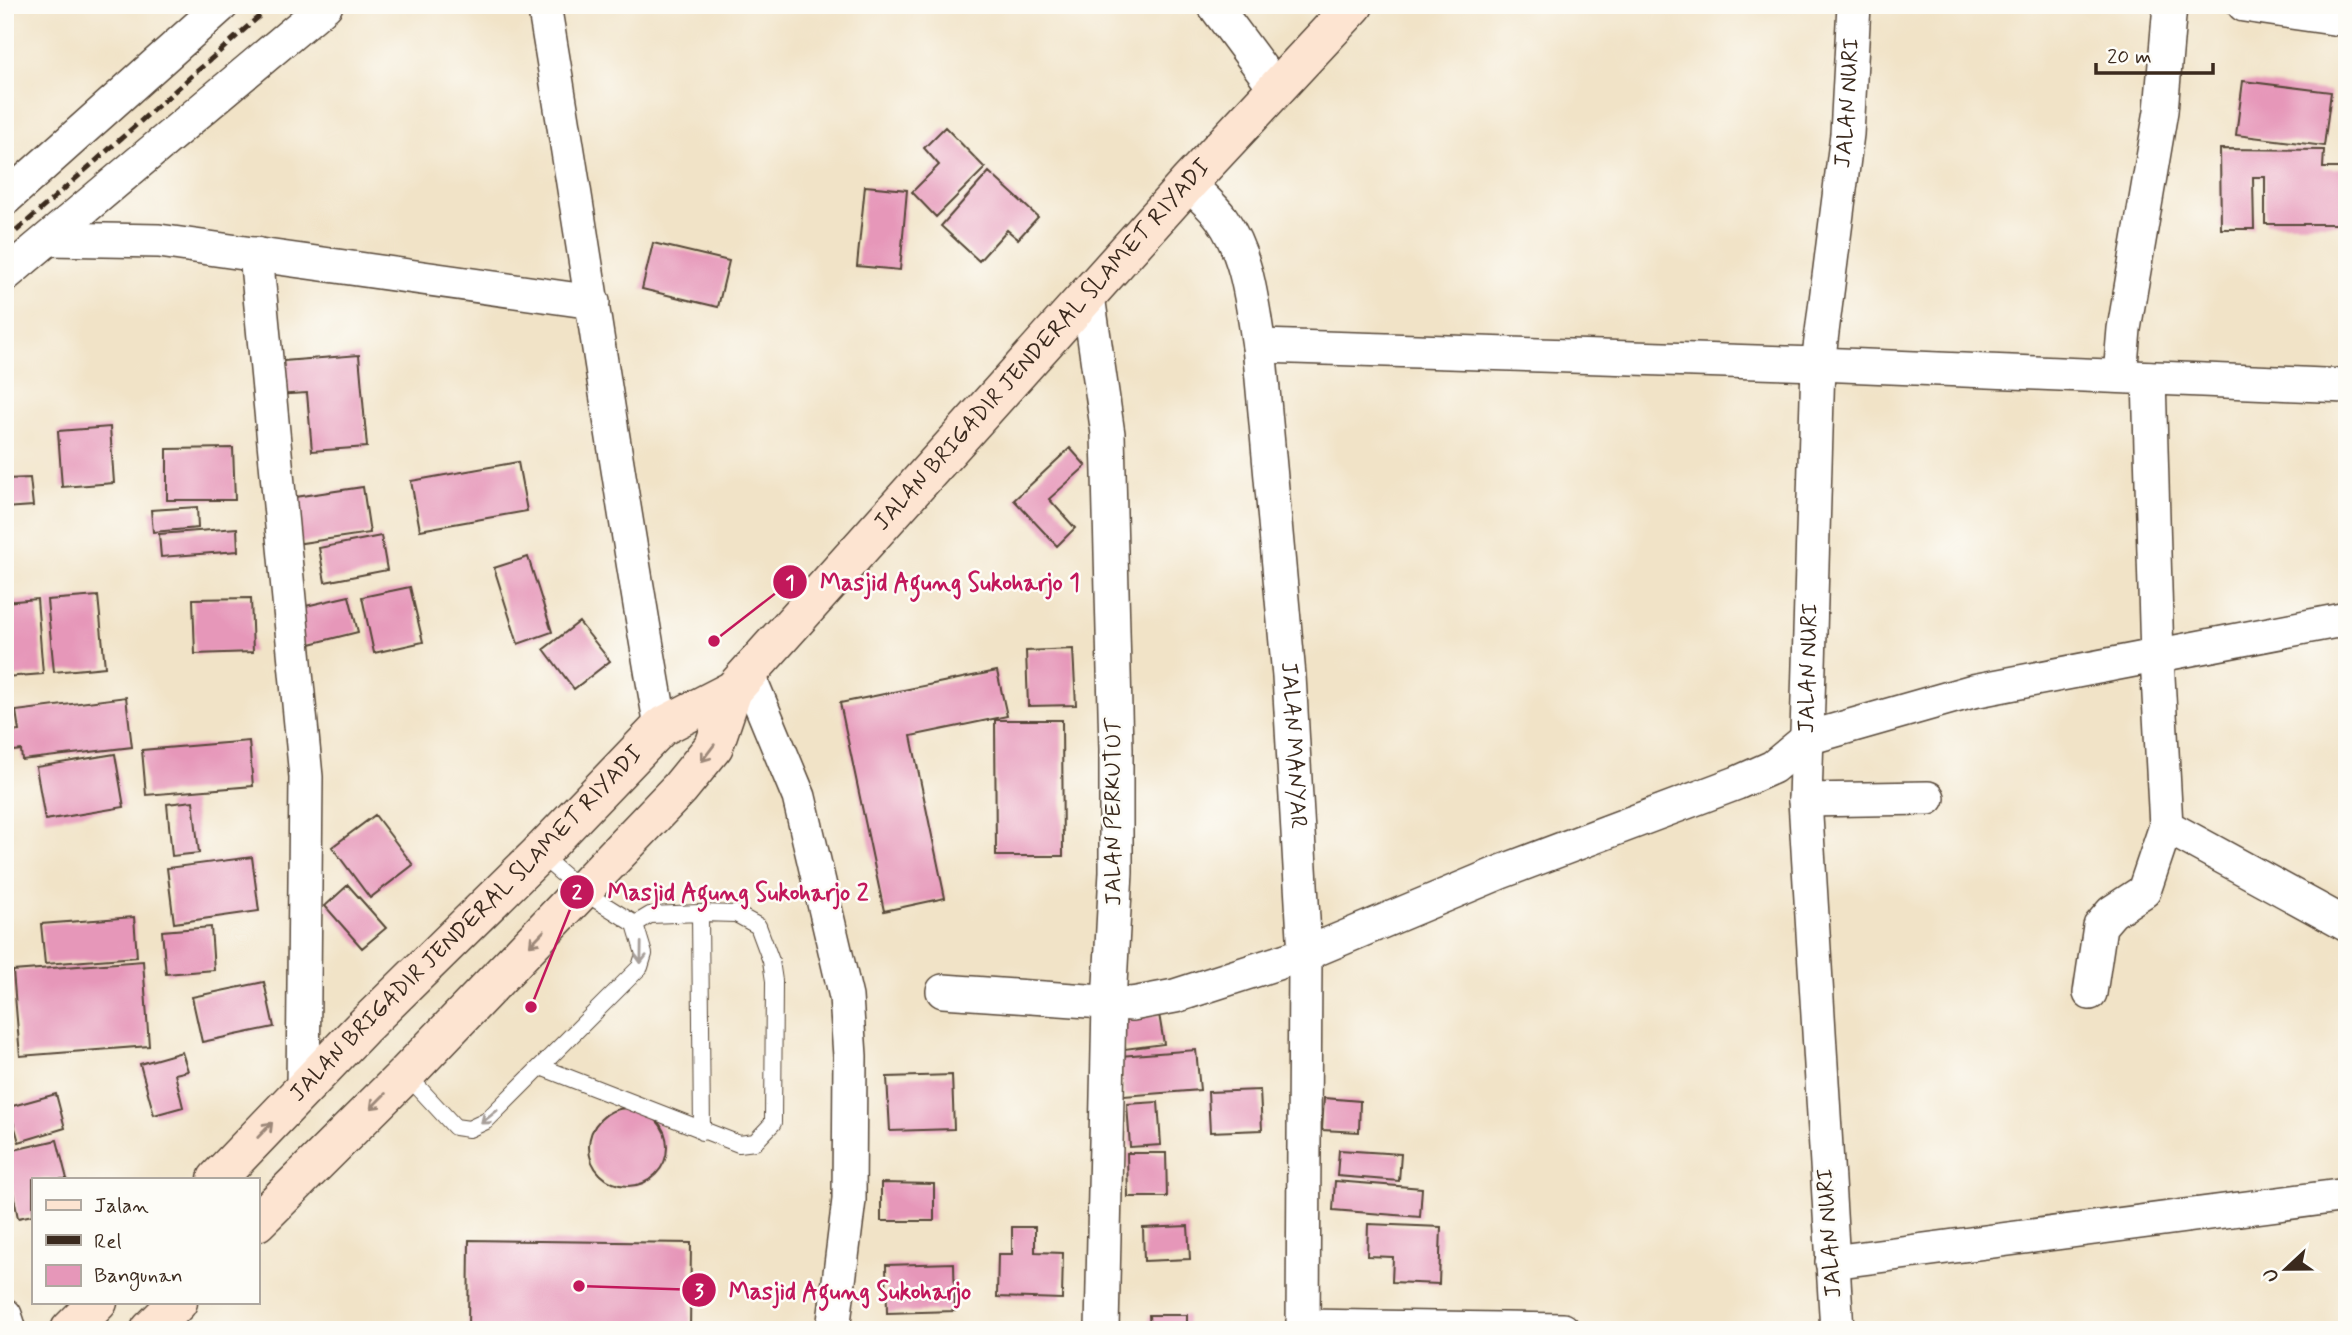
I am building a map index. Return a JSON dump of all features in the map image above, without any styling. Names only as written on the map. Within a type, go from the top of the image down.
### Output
[{"type":"main road","name":"JALAN BRIGADIR JENDERAL SLAMET RIYADI","points":[[218,1178],[362,1028],[539,854],[661,727],[741,682],[1188,183],[1354,5]]},
{"type":"main road","name":"JALAN BRIGADIR JENDERAL SLAMET RIYADI","points":[[259,1220],[406,1074],[680,788],[714,746],[741,682]]},
{"type":"main road","points":[[70,1330],[96,1304]]},
{"type":"main road","points":[[149,1330],[176,1304]]},
{"type":"street","points":[[5,200],[222,5]]},
{"type":"street","points":[[5,275],[326,5]]},
{"type":"street","points":[[544,5],[593,302],[620,499],[661,727]]},
{"type":"street","points":[[1214,5],[1277,90]]},
{"type":"street","name":"JALAN NURI","points":[[1837,1330],[1805,800],[1818,364],[1847,134],[1854,5]]},
{"type":"street","points":[[2090,993],[2100,926],[2112,912],[2144,891],[2166,826],[2157,658],[2134,377],[2124,329],[2161,111],[2169,5]]},
{"type":"street","points":[[2244,5],[2347,20]]},
{"type":"street","name":"JALAN MANYAR","points":[[1188,183],[1222,218],[1237,245],[1251,292],[1259,346],[1289,676],[1305,954],[1304,1328]]},
{"type":"street","points":[[49,239],[159,240],[593,302]]},
{"type":"street","points":[[256,254],[306,777],[303,1091]]},
{"type":"street","name":"JALAN PERKUTUT","points":[[1088,296],[1108,433],[1116,872],[1109,1003],[1102,1330]]},
{"type":"street","points":[[1259,346],[1818,364],[2347,386]]},
{"type":"street","points":[[943,991],[1132,1004],[1175,996],[1305,954],[1501,872],[1737,783],[1773,767],[1808,738],[1973,691],[2157,658],[2347,619]]},
{"type":"street","points":[[741,682],[799,797],[846,997],[850,1056],[849,1200],[833,1330]]},
{"type":"street","points":[[1805,800],[1928,798]]},
{"type":"street","points":[[2166,826],[2347,925]]},
{"type":"street","points":[[1832,1262],[2347,1195]]},
{"type":"street","points":[[5,1315],[10,1330]]},
{"type":"street","points":[[1304,1328],[1563,1330]]},
{"type":"lane","points":[[406,1074],[455,1127],[469,1129],[486,1121],[640,967],[644,954],[635,923],[582,891],[539,854]]},
{"type":"lane","points":[[541,1067],[702,1132],[739,1144],[755,1142],[773,1123],[774,981],[771,961],[758,926],[736,914],[700,913],[650,915],[635,923]]},
{"type":"lane","points":[[700,913],[702,1132]]},
{"type":"building","points":[[2243,81],[2331,92],[2324,146],[2236,135]]},
{"type":"building","points":[[945,127],[985,168],[936,217],[912,192],[939,165],[924,148]]},
{"type":"building","points":[[2220,149],[2324,150],[2323,168],[2346,168],[2346,224],[2265,224],[2265,177],[2253,177],[2254,229],[2221,229]]},
{"type":"building","points":[[989,172],[1038,217],[1018,239],[1007,230],[979,261],[941,226]]},
{"type":"building","points":[[865,186],[907,190],[900,270],[857,266]]},
{"type":"building","points":[[653,243],[729,261],[718,307],[642,289]]},
{"type":"building","points":[[359,355],[367,447],[312,451],[307,393],[274,395],[271,362]]},
{"type":"building","points":[[110,427],[114,483],[62,487],[58,431]]},
{"type":"building","points":[[233,448],[235,500],[167,500],[167,449]]},
{"type":"building","points":[[1070,448],[1086,466],[1049,499],[1075,528],[1057,546],[1014,500]]},
{"type":"building","points":[[518,462],[527,511],[420,530],[411,481]]},
{"type":"building","points":[[30,478],[33,506],[5,508],[5,479]]},
{"type":"building","points":[[363,487],[370,533],[295,544],[288,498]]},
{"type":"building","points":[[197,507],[198,528],[153,532],[151,510]]},
{"type":"building","points":[[237,528],[238,551],[161,557],[159,534]]},
{"type":"building","points":[[381,536],[387,570],[325,582],[319,548]]},
{"type":"building","points":[[528,557],[552,632],[518,644],[494,568]]},
{"type":"building","points":[[410,587],[423,642],[374,653],[362,597]]},
{"type":"building","points":[[98,596],[105,667],[54,672],[47,600]]},
{"type":"building","points":[[349,596],[358,632],[302,646],[293,609]]},
{"type":"building","points":[[251,598],[253,652],[195,654],[193,599]]},
{"type":"building","points":[[37,599],[43,674],[5,677],[5,602]]},
{"type":"building","points":[[579,622],[610,661],[574,689],[544,649]]},
{"type":"building","points":[[1073,649],[1076,705],[1028,706],[1026,651]]},
{"type":"building","points":[[997,671],[1007,716],[911,736],[945,898],[884,911],[840,703]]},
{"type":"building","points":[[126,697],[132,747],[22,760],[21,750],[5,752],[5,732],[19,731],[16,711]]},
{"type":"building","points":[[995,720],[1062,720],[1063,856],[996,856]]},
{"type":"building","points":[[249,741],[253,786],[146,795],[142,750]]},
{"type":"building","points":[[115,754],[124,807],[45,820],[36,767]]},
{"type":"building","points":[[193,801],[199,853],[172,856],[167,804]]},
{"type":"building","points":[[375,815],[413,865],[370,898],[332,847]]},
{"type":"building","points":[[252,857],[259,911],[174,923],[167,868]]},
{"type":"building","points":[[348,885],[386,928],[362,948],[325,906]]},
{"type":"building","points":[[134,917],[137,957],[45,964],[41,924]]},
{"type":"building","points":[[211,927],[214,970],[166,974],[162,931]]},
{"type":"building","points":[[143,961],[149,1046],[20,1056],[13,971]]},
{"type":"building","points":[[264,982],[274,1027],[202,1042],[192,997]]},
{"type":"building","points":[[1159,1014],[1164,1044],[1125,1049],[1122,1019]]},
{"type":"building","points":[[1196,1050],[1200,1090],[1124,1096],[1120,1056]]},
{"type":"building","points":[[182,1052],[188,1071],[175,1074],[183,1107],[154,1115],[140,1064]]},
{"type":"building","points":[[952,1075],[954,1129],[890,1131],[887,1077]]},
{"type":"building","points":[[1260,1090],[1262,1130],[1210,1132],[1208,1092]]},
{"type":"building","points":[[56,1094],[65,1128],[19,1142],[9,1107]]},
{"type":"building","points":[[1324,1098],[1360,1101],[1359,1132],[1322,1130]]},
{"type":"building","points":[[1158,1102],[1161,1145],[1130,1147],[1127,1104]]},
{"type":"building","points":[[620,1108],[636,1108],[650,1114],[661,1125],[667,1139],[667,1155],[661,1169],[650,1180],[636,1186],[620,1186],[606,1180],[595,1169],[589,1155],[589,1139],[595,1125],[606,1114]]},
{"type":"building","points":[[57,1140],[67,1178],[32,1178],[32,1215],[18,1218],[5,1152]]},
{"type":"building","points":[[1339,1150],[1401,1154],[1399,1181],[1337,1176]]},
{"type":"building","points":[[1127,1153],[1166,1153],[1167,1197],[1128,1197]]},
{"type":"building","points":[[1335,1181],[1422,1188],[1420,1217],[1333,1210]]},
{"type":"building","points":[[881,1183],[934,1184],[934,1221],[881,1221]]},
{"type":"building","points":[[1368,1224],[1441,1227],[1439,1284],[1392,1282],[1393,1257],[1367,1256]]},
{"type":"building","points":[[1188,1226],[1190,1259],[1144,1261],[1143,1228]]},
{"type":"building","points":[[1012,1227],[1035,1227],[1035,1252],[1063,1253],[1062,1299],[997,1297],[998,1254],[1012,1254]]},
{"type":"building","points":[[469,1240],[691,1243],[690,1330],[468,1330]]},
{"type":"building","points":[[954,1263],[955,1311],[887,1313],[886,1265]]},
{"type":"building","points":[[1149,1315],[1187,1315],[1187,1330],[1150,1330]]},
{"type":"railway","points":[[5,241],[272,5]]},
{"type":"place","name":"Masjid Agung Sukoharjo 1","points":[[714,641]]},
{"type":"place","name":"Masjid Agung Sukoharjo 2","points":[[531,1007]]},
{"type":"place","name":"Masjid Agung Sukoharjo","points":[[579,1286]]}]
